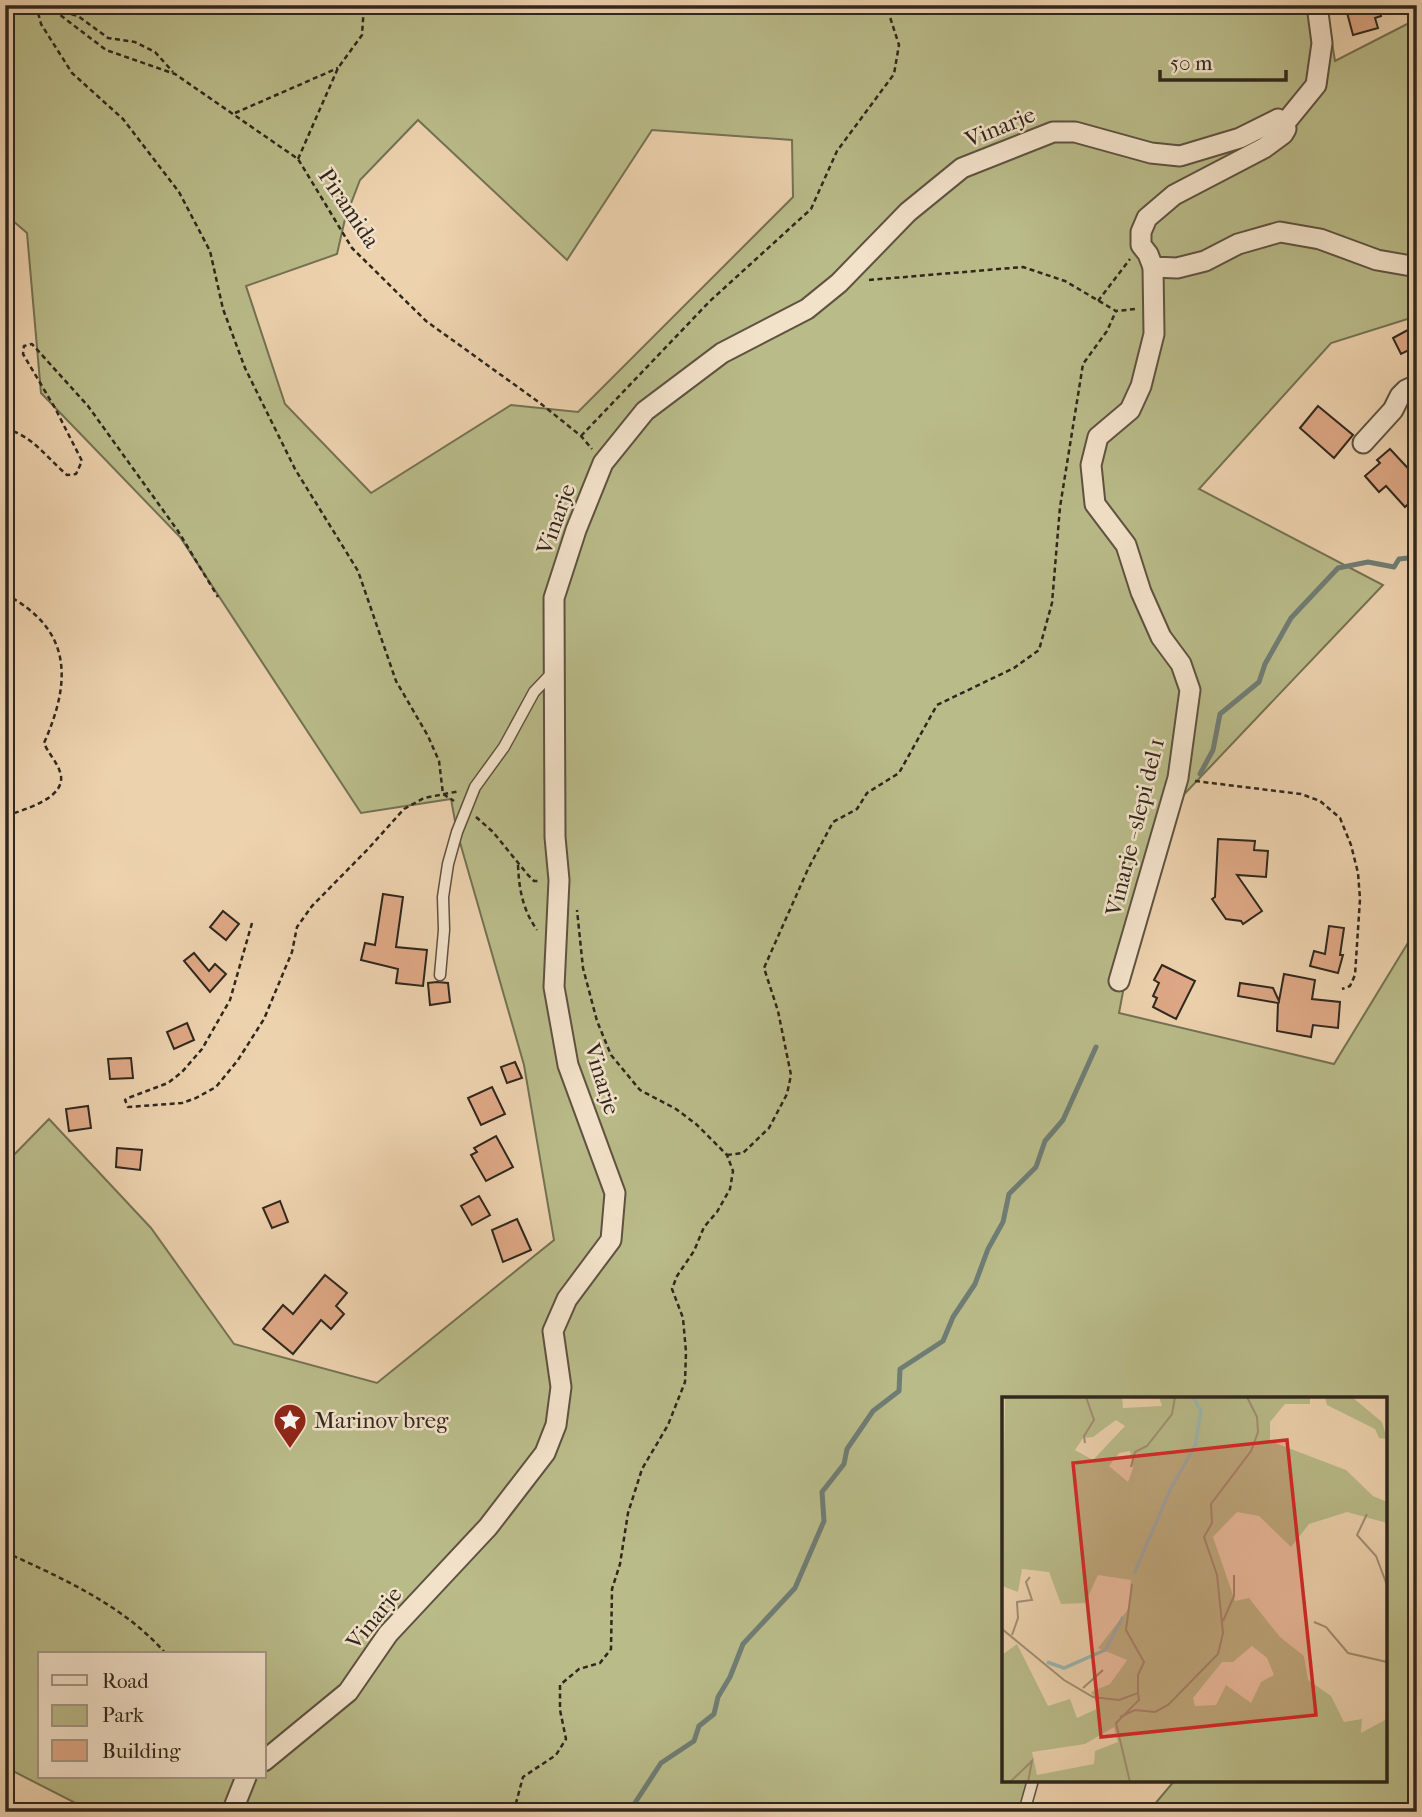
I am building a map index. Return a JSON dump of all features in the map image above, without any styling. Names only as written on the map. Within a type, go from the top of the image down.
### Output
[{"type":"street","points":[[1317,5],[1322,43],[1316,85],[1285,123],[1283,134],[1264,148],[1174,195],[1147,218],[1141,232],[1140,246],[1148,254],[1153,267],[1177,268],[1205,261],[1238,244],[1280,232],[1320,239],[1377,260],[1417,267]]},
{"type":"street","name":"Vinarje","points":[[266,1759],[348,1692],[388,1634],[488,1527],[545,1453],[556,1425],[561,1387],[553,1331],[567,1299],[611,1240],[615,1193],[568,1065],[554,987],[559,880],[555,837],[554,598],[576,530],[603,463],[645,411],[722,353],[807,309],[839,283],[908,212],[962,168],[1053,132],[1075,132],[1151,153],[1180,156],[1240,138],[1278,119],[1285,123]]},
{"type":"street","name":"Vinarje - slepi del 1","points":[[1119,981],[1178,778],[1190,690],[1181,664],[1161,637],[1126,545],[1095,504],[1091,465],[1098,437],[1129,410],[1141,386],[1154,334],[1153,267]]},
{"type":"street","points":[[1363,443],[1392,410],[1400,396],[1417,385]]},
{"type":"street","points":[[232,1812],[246,1778]]},
{"type":"lane","points":[[440,975],[444,930],[443,897],[457,832],[475,787],[504,747],[534,692],[553,672]]},
{"type":"lane","points":[[1024,1812],[1032,1782]]},
{"type":"path","points":[[36,5],[41,24],[72,72],[123,119],[179,192],[210,251],[223,309],[245,368],[295,469],[358,571],[396,681],[428,736],[439,761],[443,794]]},
{"type":"path","name":"Piramida","points":[[47,5],[106,50],[175,74],[298,159],[352,248],[426,321],[581,436],[603,463]]},
{"type":"path","points":[[298,159],[338,68],[362,35],[364,5]]},
{"type":"path","points":[[581,436],[710,301],[811,209],[837,150],[894,74],[899,45],[889,14],[882,5]]},
{"type":"path","points":[[52,9],[78,16],[108,38],[135,42],[155,52],[175,74]]},
{"type":"path","points":[[234,113],[338,68]]},
{"type":"path","points":[[1098,301],[1140,246]]},
{"type":"path","points":[[727,1155],[743,1153],[769,1128],[788,1094],[791,1074],[778,1011],[764,968],[808,869],[833,822],[857,809],[867,793],[900,772],[937,705],[1014,668],[1039,650],[1052,603],[1060,507],[1083,363],[1107,331],[1116,311],[1065,281],[1023,267],[839,283]]},
{"type":"path","points":[[5,429],[17,431],[36,445],[67,475],[76,474],[80,468],[82,461],[23,354],[24,345],[32,344],[88,406],[178,531],[218,597]]},
{"type":"path","points":[[5,594],[40,620],[56,639],[62,657],[63,675],[60,698],[44,743],[61,772],[60,785],[50,797],[5,816]]},
{"type":"path","points":[[1178,778],[1206,784],[1301,794],[1320,800],[1340,818],[1352,845],[1360,899],[1355,975],[1350,986],[1342,989]]},
{"type":"path","points":[[252,923],[230,1000],[202,1049],[182,1072],[168,1083],[125,1100],[128,1107],[181,1103],[216,1087],[238,1060],[264,1019],[292,951],[297,928],[313,905],[404,808],[424,798],[475,787]]},
{"type":"path","points":[[443,794],[466,808],[493,832],[534,881],[559,880]]},
{"type":"path","points":[[518,865],[519,892],[528,918],[554,954]]},
{"type":"path","points":[[519,1812],[516,1803],[523,1777],[556,1755],[566,1738],[560,1710],[560,1685],[579,1669],[600,1663],[611,1649],[612,1589],[620,1564],[628,1513],[642,1469],[668,1425],[685,1382],[683,1318],[672,1289],[677,1276],[694,1251],[704,1227],[717,1212],[730,1189],[733,1171],[727,1155],[676,1109],[640,1090],[611,1055],[597,1021],[583,968],[577,908]]},
{"type":"path","points":[[5,1552],[116,1610],[164,1652]]},
{"type":"green space","points":[[5,5],[1326,5],[1335,61],[1417,19],[1417,316],[1331,343],[1199,489],[1383,585],[1154,826],[1119,1013],[1334,1064],[1417,928],[1417,1812],[1148,1812],[1173,1782],[1387,1782],[1387,1397],[1002,1397],[1002,1782],[1030,1782],[1031,1812],[93,1812],[5,1767],[5,1164],[49,1119],[151,1228],[234,1344],[377,1383],[554,1240],[524,1065],[457,832],[451,799],[361,813],[180,537],[41,393],[27,233],[5,214]],"holes":[[[418,120],[567,260],[652,130],[792,140],[793,197],[578,412],[511,405],[371,493],[285,404],[246,286],[337,254],[345,219],[360,180]]]},
{"type":"building","points":[[1345,5],[1378,5],[1381,16],[1375,18],[1378,28],[1353,35]]},
{"type":"building","points":[[1417,325],[1417,346],[1401,354],[1393,338]]},
{"type":"building","points":[[1318,406],[1353,435],[1334,458],[1300,428]]},
{"type":"building","points":[[1390,449],[1417,478],[1417,496],[1405,507],[1386,486],[1379,492],[1365,476],[1380,463],[1377,460]]},
{"type":"building","points":[[1218,839],[1255,841],[1254,850],[1268,851],[1266,877],[1237,875],[1262,911],[1243,924],[1241,921],[1226,919],[1212,899],[1215,897]]},
{"type":"building","points":[[383,894],[403,897],[396,947],[427,950],[423,986],[396,983],[398,969],[361,960],[365,943],[375,945]]},
{"type":"building","points":[[223,911],[239,924],[226,940],[210,927]]},
{"type":"building","points":[[1329,926],[1344,928],[1340,955],[1343,955],[1338,973],[1310,966],[1314,951],[1325,954]]},
{"type":"building","points":[[194,953],[209,971],[215,964],[226,974],[210,992],[184,961]]},
{"type":"building","points":[[1162,965],[1195,981],[1176,1019],[1153,1007],[1157,998],[1153,996],[1159,983],[1154,980]]},
{"type":"building","points":[[1284,974],[1315,980],[1312,999],[1340,1002],[1338,1028],[1313,1025],[1311,1037],[1277,1031],[1278,1003],[1238,996],[1240,983],[1273,988],[1279,1001]]},
{"type":"building","points":[[428,983],[448,983],[450,1002],[430,1005]]},
{"type":"building","points":[[187,1023],[194,1040],[174,1049],[167,1032]]},
{"type":"building","points":[[131,1058],[133,1078],[110,1079],[108,1059]]},
{"type":"building","points":[[515,1062],[522,1078],[507,1083],[501,1067]]},
{"type":"building","points":[[492,1087],[505,1114],[481,1125],[468,1098]]},
{"type":"building","points":[[88,1106],[91,1128],[69,1131],[66,1109]]},
{"type":"building","points":[[496,1136],[513,1167],[486,1181],[471,1155],[477,1152],[474,1148]]},
{"type":"building","points":[[117,1148],[142,1150],[140,1170],[116,1167]]},
{"type":"building","points":[[479,1196],[490,1215],[472,1225],[461,1206]]},
{"type":"building","points":[[280,1201],[288,1222],[272,1228],[263,1208]]},
{"type":"building","points":[[517,1219],[531,1250],[503,1262],[492,1230]]},
{"type":"building","points":[[325,1275],[347,1293],[336,1306],[344,1314],[331,1329],[321,1320],[293,1354],[263,1329],[283,1305],[293,1314]]},
{"type":"waterway","points":[[1200,774],[1213,750],[1220,714],[1259,682],[1265,664],[1291,618],[1338,568],[1368,562],[1394,567],[1399,559],[1417,557]]},
{"type":"waterway","points":[[629,1812],[661,1763],[694,1741],[699,1726],[714,1714],[718,1697],[730,1677],[743,1644],[795,1588],[824,1521],[822,1492],[844,1464],[847,1449],[873,1411],[899,1391],[900,1369],[943,1341],[953,1317],[975,1284],[988,1249],[1003,1222],[1009,1194],[1036,1167],[1045,1141],[1063,1120],[1096,1047]]},
{"type":"place","name":"Marinov breg","points":[[290,1450]]}]
